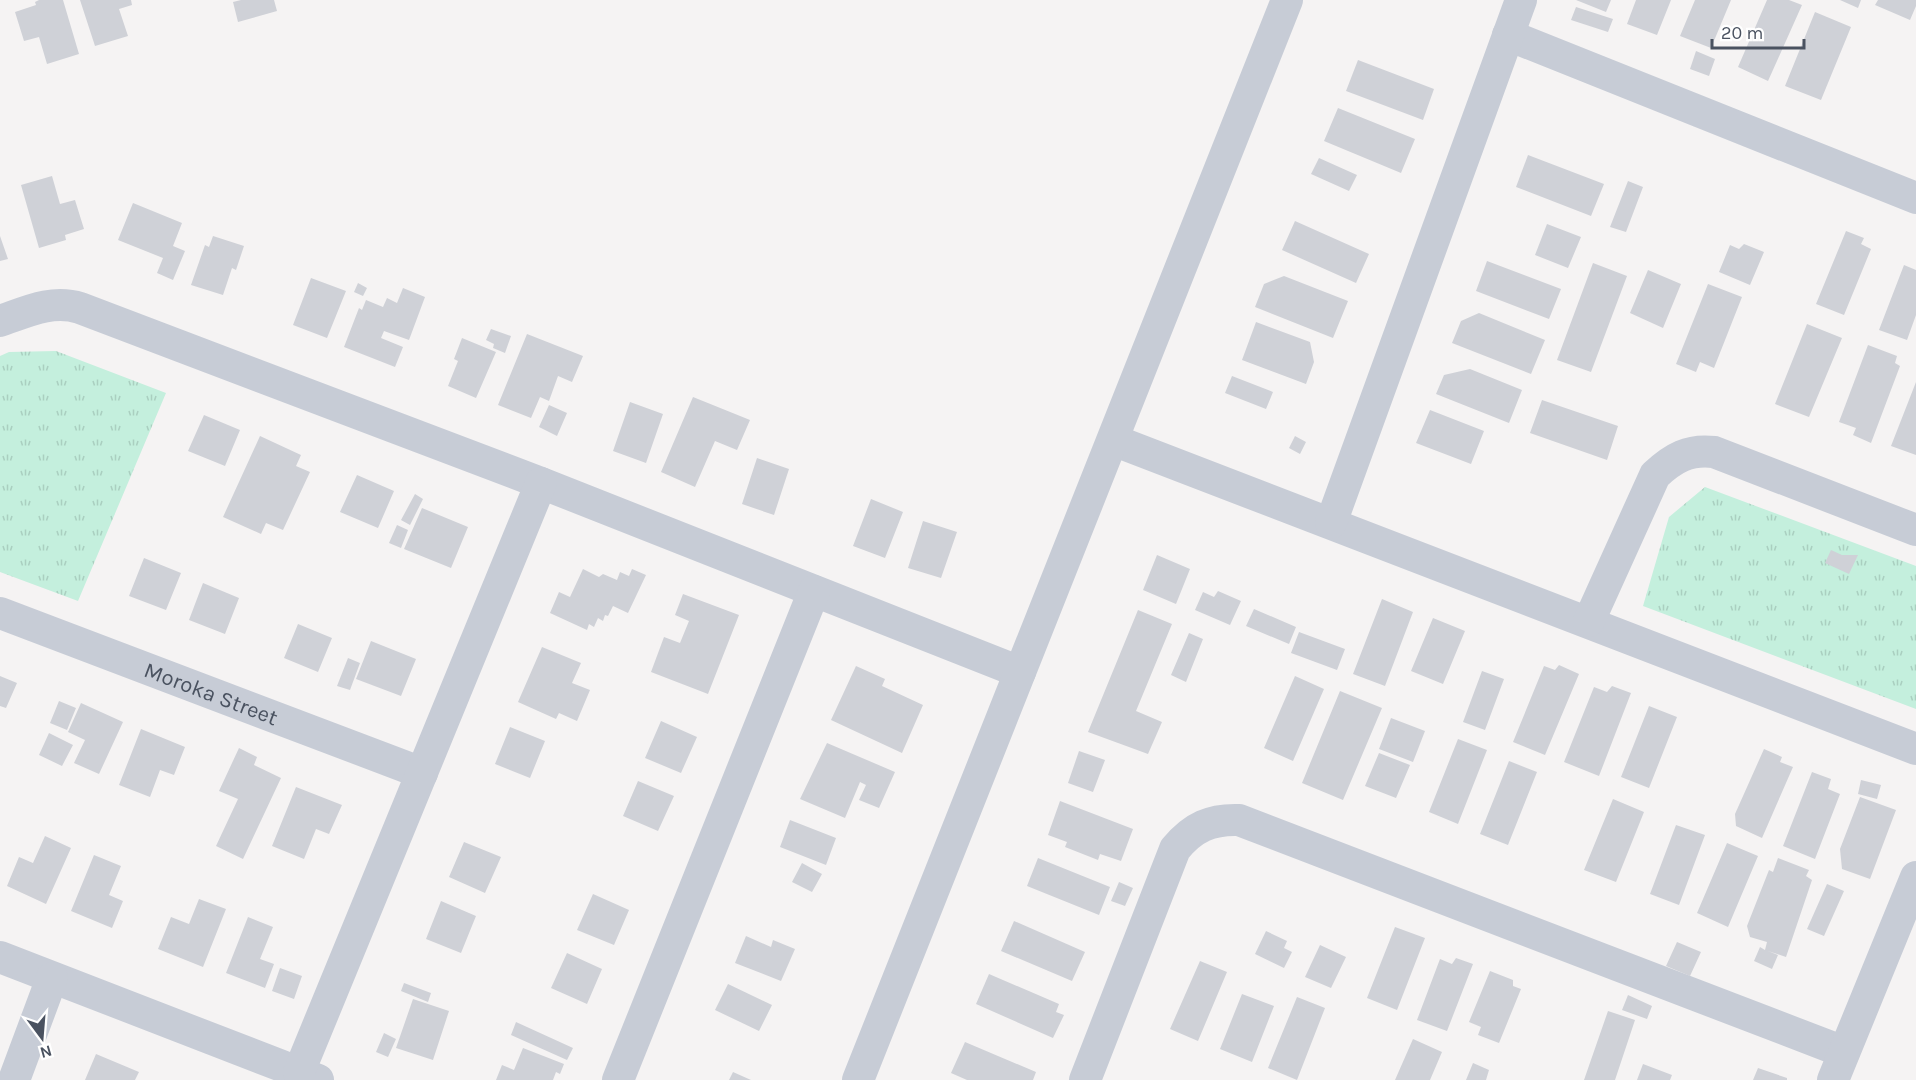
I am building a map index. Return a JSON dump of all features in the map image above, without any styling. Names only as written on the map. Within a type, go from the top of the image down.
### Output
[{"type":"street","points":[[858,1080],[1287,0]]},
{"type":"street","points":[[1331,523],[1521,0]]},
{"type":"street","points":[[1508,35],[1916,198]]},
{"type":"street","points":[[0,321],[42,307],[72,306],[541,483],[1020,672]]},
{"type":"street","points":[[1113,440],[1589,621],[1916,749]]},
{"type":"street","points":[[1589,621],[1655,475],[1669,462],[1684,454],[1700,450],[1714,452],[1916,531]]},
{"type":"street","points":[[0,957],[309,1076],[422,773],[541,483]]},
{"type":"street","points":[[618,1080],[814,591]]},
{"type":"street","name":"Moroka Street","points":[[0,613],[422,773]]},
{"type":"street","points":[[1085,1080],[1175,849],[1187,834],[1201,825],[1220,819],[1239,820],[1839,1066],[1916,877]]},
{"type":"street","points":[[14,1080],[52,978]]},
{"type":"green space","points":[[56,351],[166,393],[78,601],[0,572],[0,356],[9,352]]},
{"type":"green space","points":[[1705,487],[1916,566],[1916,709],[1643,606],[1669,517]]},
{"type":"building","points":[[63,0],[79,54],[47,64],[39,37],[24,41],[15,12],[36,5],[35,2]]},
{"type":"building","points":[[80,0],[131,0],[132,5],[119,9],[128,36],[95,46]]},
{"type":"building","points":[[274,0],[277,11],[238,22],[233,2]]},
{"type":"building","points":[[1576,0],[1611,0],[1606,12]]},
{"type":"building","points":[[1636,0],[1671,0],[1657,35],[1627,24]]},
{"type":"building","points":[[1695,0],[1731,0],[1711,48],[1680,36]]},
{"type":"building","points":[[1767,0],[1789,0],[1802,5],[1768,81],[1738,67]]},
{"type":"building","points":[[1840,0],[1861,0],[1858,8]]},
{"type":"building","points":[[1878,0],[1916,0],[1916,6],[1910,20],[1875,5]]},
{"type":"building","points":[[1576,7],[1613,19],[1608,32],[1571,20]]},
{"type":"building","points":[[1815,12],[1851,27],[1821,100],[1785,86]]},
{"type":"building","points":[[1696,51],[1715,59],[1709,76],[1690,69]]},
{"type":"building","points":[[1358,60],[1434,89],[1423,120],[1346,91]]},
{"type":"building","points":[[1338,108],[1415,139],[1401,173],[1324,141]]},
{"type":"building","points":[[1528,155],[1604,184],[1591,216],[1516,187]]},
{"type":"building","points":[[1319,158],[1357,175],[1349,191],[1311,174]]},
{"type":"building","points":[[52,176],[60,204],[75,200],[84,229],[65,235],[66,240],[39,248],[21,185]]},
{"type":"building","points":[[1628,181],[1643,187],[1626,232],[1610,227]]},
{"type":"building","points":[[133,203],[182,223],[173,246],[185,251],[173,280],[157,273],[163,258],[118,240]]},
{"type":"building","points":[[1295,221],[1369,254],[1356,283],[1282,250]]},
{"type":"building","points":[[1547,224],[1581,237],[1568,268],[1535,255]]},
{"type":"building","points":[[1846,231],[1864,238],[1861,244],[1871,249],[1844,315],[1816,304]]},
{"type":"building","points":[[0,236],[8,259],[0,261]]},
{"type":"building","points":[[213,236],[244,246],[236,270],[232,268],[223,295],[191,285],[205,245],[209,247]]},
{"type":"building","points":[[1744,244],[1764,252],[1750,285],[1719,272],[1730,245],[1739,249]]},
{"type":"building","points":[[1487,261],[1561,289],[1549,319],[1476,291]]},
{"type":"building","points":[[1593,263],[1627,276],[1591,372],[1557,360]]},
{"type":"building","points":[[1904,265],[1916,270],[1916,315],[1907,340],[1879,330]]},
{"type":"building","points":[[1648,270],[1681,284],[1663,328],[1630,313]]},
{"type":"building","points":[[1284,276],[1348,301],[1333,338],[1255,307],[1264,284]]},
{"type":"building","points":[[311,278],[346,291],[327,338],[293,325]]},
{"type":"building","points":[[358,283],[367,288],[363,296],[354,292]]},
{"type":"building","points":[[1708,284],[1742,297],[1714,368],[1700,362],[1696,372],[1676,364]]},
{"type":"building","points":[[403,288],[425,297],[409,340],[384,331],[381,338],[403,347],[395,367],[344,347],[359,308],[362,310],[366,300],[383,307],[387,298],[397,303]]},
{"type":"building","points":[[1479,313],[1545,340],[1531,374],[1452,343],[1461,321]]},
{"type":"building","points":[[1256,322],[1310,342],[1314,362],[1306,384],[1242,360]]},
{"type":"building","points":[[1807,324],[1842,338],[1809,417],[1775,404]]},
{"type":"building","points":[[491,329],[511,336],[505,353],[493,348],[494,344],[486,340]]},
{"type":"building","points":[[527,334],[583,356],[572,382],[558,376],[549,401],[540,397],[531,418],[498,405]]},
{"type":"building","points":[[462,338],[496,352],[476,398],[448,386],[458,361],[454,359]]},
{"type":"building","points":[[1868,345],[1897,356],[1895,363],[1900,366],[1871,443],[1853,435],[1856,428],[1839,422]]},
{"type":"building","points":[[1470,369],[1522,390],[1509,423],[1436,394],[1444,375]]},
{"type":"building","points":[[1232,376],[1273,392],[1266,409],[1225,393]]},
{"type":"building","points":[[1916,382],[1916,455],[1891,446]]},
{"type":"building","points":[[693,397],[750,420],[737,450],[715,441],[695,487],[661,472]]},
{"type":"building","points":[[1542,400],[1618,426],[1607,460],[1530,433]]},
{"type":"building","points":[[630,402],[663,414],[646,463],[613,451]]},
{"type":"building","points":[[549,405],[567,413],[557,436],[539,427]]},
{"type":"building","points":[[1430,410],[1484,431],[1471,464],[1416,443]]},
{"type":"building","points":[[204,415],[240,430],[225,466],[188,451]]},
{"type":"building","points":[[260,436],[301,455],[296,466],[310,472],[283,530],[266,523],[261,534],[223,517]]},
{"type":"building","points":[[1295,436],[1306,442],[1300,454],[1289,448]]},
{"type":"building","points":[[757,458],[789,469],[774,515],[742,504]]},
{"type":"building","points":[[357,475],[394,491],[378,528],[340,512]]},
{"type":"building","points":[[415,494],[423,499],[410,525],[401,520]]},
{"type":"building","points":[[871,499],[903,512],[885,558],[853,546]]},
{"type":"building","points":[[422,508],[468,527],[451,568],[404,549]]},
{"type":"building","points":[[923,521],[957,532],[941,578],[908,568]]},
{"type":"building","points":[[397,525],[408,530],[401,548],[389,543]]},
{"type":"building","points":[[1831,550],[1842,555],[1858,555],[1849,574],[1825,563]]},
{"type":"building","points":[[1157,555],[1190,569],[1176,604],[1143,590]]},
{"type":"building","points":[[144,558],[181,573],[166,610],[129,596]]},
{"type":"building","points":[[583,569],[599,577],[603,574],[617,580],[620,572],[629,576],[632,569],[646,575],[628,613],[613,606],[603,621],[598,618],[594,627],[589,624],[587,630],[550,613],[559,592],[570,597]]},
{"type":"building","points":[[203,583],[239,598],[225,634],[189,620]]},
{"type":"building","points":[[1218,591],[1241,601],[1230,625],[1195,610],[1203,592],[1214,597]]},
{"type":"building","points":[[683,594],[739,615],[708,694],[651,672],[664,637],[680,643],[689,621],[675,615]]},
{"type":"building","points":[[1382,599],[1413,612],[1385,686],[1353,674]]},
{"type":"building","points":[[1254,609],[1296,627],[1289,644],[1246,626]]},
{"type":"building","points":[[1138,610],[1172,624],[1136,711],[1162,722],[1148,754],[1088,732]]},
{"type":"building","points":[[1433,618],[1465,631],[1443,684],[1411,671]]},
{"type":"building","points":[[298,624],[332,638],[318,672],[284,658]]},
{"type":"building","points":[[1299,632],[1345,649],[1337,670],[1291,653]]},
{"type":"building","points":[[1189,633],[1203,639],[1186,682],[1171,675]]},
{"type":"building","points":[[371,641],[416,659],[401,696],[356,679]]},
{"type":"building","points":[[542,647],[581,663],[572,683],[590,690],[577,721],[559,713],[556,719],[518,702]]},
{"type":"building","points":[[348,658],[360,663],[350,690],[337,686]]},
{"type":"building","points":[[1559,665],[1579,674],[1545,755],[1513,742],[1544,666],[1555,670]]},
{"type":"building","points":[[856,666],[885,679],[882,686],[923,705],[902,753],[831,720]]},
{"type":"building","points":[[1482,671],[1504,679],[1485,730],[1463,722]]},
{"type":"building","points":[[0,676],[17,683],[6,708],[0,706]]},
{"type":"building","points":[[1295,676],[1324,689],[1293,761],[1264,748]]},
{"type":"building","points":[[1612,686],[1631,693],[1599,776],[1564,762],[1594,687],[1607,692]]},
{"type":"building","points":[[1340,691],[1382,708],[1343,800],[1302,783]]},
{"type":"building","points":[[59,701],[76,708],[67,730],[50,723]]},
{"type":"building","points":[[81,703],[123,722],[99,774],[74,763],[85,740],[68,732]]},
{"type":"building","points":[[1649,706],[1677,717],[1649,788],[1621,777]]},
{"type":"building","points":[[1391,718],[1425,731],[1413,762],[1379,749]]},
{"type":"building","points":[[661,721],[697,737],[681,773],[645,758]]},
{"type":"building","points":[[510,727],[545,741],[530,778],[495,764]]},
{"type":"building","points":[[141,729],[185,747],[174,775],[160,770],[150,797],[119,785]]},
{"type":"building","points":[[49,733],[73,745],[62,766],[39,755]]},
{"type":"building","points":[[1458,739],[1487,750],[1458,824],[1429,812]]},
{"type":"building","points":[[827,743],[895,772],[879,808],[859,800],[866,785],[860,782],[845,818],[800,799]]},
{"type":"building","points":[[239,748],[257,757],[254,765],[281,778],[243,859],[216,846],[238,799],[219,791]]},
{"type":"building","points":[[1764,749],[1782,757],[1780,762],[1793,767],[1762,838],[1736,826],[1735,814]]},
{"type":"building","points":[[1079,751],[1105,760],[1093,792],[1068,783]]},
{"type":"building","points":[[1379,753],[1410,765],[1396,798],[1365,786]]},
{"type":"building","points":[[1509,761],[1537,772],[1508,845],[1480,834]]},
{"type":"building","points":[[1812,772],[1831,779],[1828,789],[1840,794],[1815,859],[1783,846]]},
{"type":"building","points":[[1861,780],[1881,785],[1877,799],[1858,794]]},
{"type":"building","points":[[638,781],[674,796],[658,831],[623,816]]},
{"type":"building","points":[[296,787],[342,805],[329,834],[316,829],[304,859],[272,846]]},
{"type":"building","points":[[1860,797],[1896,810],[1870,879],[1842,869],[1840,849]]},
{"type":"building","points":[[1613,799],[1644,812],[1616,882],[1584,870]]},
{"type":"building","points":[[1060,801],[1133,829],[1121,861],[1100,854],[1098,860],[1065,847],[1067,842],[1048,835]]},
{"type":"building","points":[[790,820],[836,838],[826,865],[780,847]]},
{"type":"building","points":[[1676,825],[1705,835],[1679,905],[1650,894]]},
{"type":"building","points":[[45,836],[71,848],[46,904],[7,886],[19,857],[33,863]]},
{"type":"building","points":[[464,842],[501,857],[485,893],[449,877]]},
{"type":"building","points":[[1727,843],[1758,856],[1728,927],[1697,913]]},
{"type":"building","points":[[94,855],[121,866],[109,895],[123,901],[112,928],[71,911]]},
{"type":"building","points":[[1038,858],[1110,887],[1099,915],[1027,886]]},
{"type":"building","points":[[1778,858],[1809,870],[1806,876],[1812,880],[1786,957],[1768,951],[1778,955],[1772,969],[1754,961],[1760,947],[1765,950],[1767,942],[1750,937],[1747,926],[1769,870],[1773,872]]},
{"type":"building","points":[[802,863],[822,874],[812,892],[792,882]]},
{"type":"building","points":[[1119,882],[1133,888],[1125,906],[1111,901]]},
{"type":"building","points":[[1827,884],[1844,891],[1824,936],[1807,929]]},
{"type":"building","points":[[593,894],[629,910],[614,945],[577,930]]},
{"type":"building","points":[[199,899],[226,909],[203,967],[158,949],[171,917],[189,924]]},
{"type":"building","points":[[441,901],[476,916],[461,953],[426,939]]},
{"type":"building","points":[[248,917],[273,927],[260,959],[274,964],[265,988],[226,973]]},
{"type":"building","points":[[1014,921],[1085,952],[1072,981],[1001,951]]},
{"type":"building","points":[[1395,927],[1425,938],[1397,1010],[1367,998]]},
{"type":"building","points":[[1266,931],[1287,941],[1284,948],[1292,952],[1284,968],[1255,954]]},
{"type":"building","points":[[746,936],[771,947],[773,940],[795,949],[781,981],[735,963]]},
{"type":"building","points":[[1677,942],[1701,952],[1690,976],[1666,966]]},
{"type":"building","points":[[1320,945],[1346,957],[1331,988],[1305,977]]},
{"type":"building","points":[[567,953],[602,969],[587,1004],[551,988]]},
{"type":"building","points":[[1456,958],[1473,964],[1447,1031],[1417,1020],[1440,959],[1452,964]]},
{"type":"building","points":[[1200,961],[1227,972],[1198,1041],[1170,1029]]},
{"type":"building","points":[[280,968],[302,976],[294,999],[272,991]]},
{"type":"building","points":[[1490,971],[1513,980],[1513,986],[1521,989],[1499,1043],[1478,1035],[1481,1027],[1469,1022]]},
{"type":"building","points":[[989,974],[1059,1004],[1056,1012],[1064,1015],[1053,1038],[976,1004]]},
{"type":"building","points":[[404,983],[431,993],[428,1002],[401,991]]},
{"type":"building","points":[[728,984],[772,1005],[759,1031],[715,1010]]},
{"type":"building","points":[[1242,994],[1274,1006],[1252,1062],[1220,1049]]},
{"type":"building","points":[[1628,995],[1652,1006],[1647,1019],[1622,1010]]},
{"type":"building","points":[[1297,997],[1325,1008],[1297,1080],[1268,1068]]},
{"type":"building","points":[[413,999],[449,1011],[433,1060],[396,1048]]},
{"type":"building","points":[[1608,1011],[1635,1020],[1615,1080],[1584,1080]]},
{"type":"building","points":[[516,1022],[573,1048],[567,1060],[511,1035]]},
{"type":"building","points":[[384,1033],[396,1039],[388,1057],[376,1052]]},
{"type":"building","points":[[1413,1039],[1442,1052],[1430,1080],[1395,1080]]},
{"type":"building","points":[[965,1042],[1036,1072],[1033,1080],[967,1080],[951,1073]]},
{"type":"building","points":[[523,1048],[564,1064],[560,1074],[556,1072],[553,1080],[496,1080],[502,1065],[514,1070]]},
{"type":"building","points":[[96,1054],[139,1072],[135,1080],[85,1080]]},
{"type":"building","points":[[1473,1063],[1489,1070],[1486,1080],[1466,1080]]},
{"type":"building","points":[[1643,1064],[1672,1075],[1670,1080],[1637,1080]]},
{"type":"building","points":[[1758,1068],[1787,1078],[1787,1080],[1753,1080]]},
{"type":"building","points":[[733,1072],[751,1080],[729,1080]]}]
